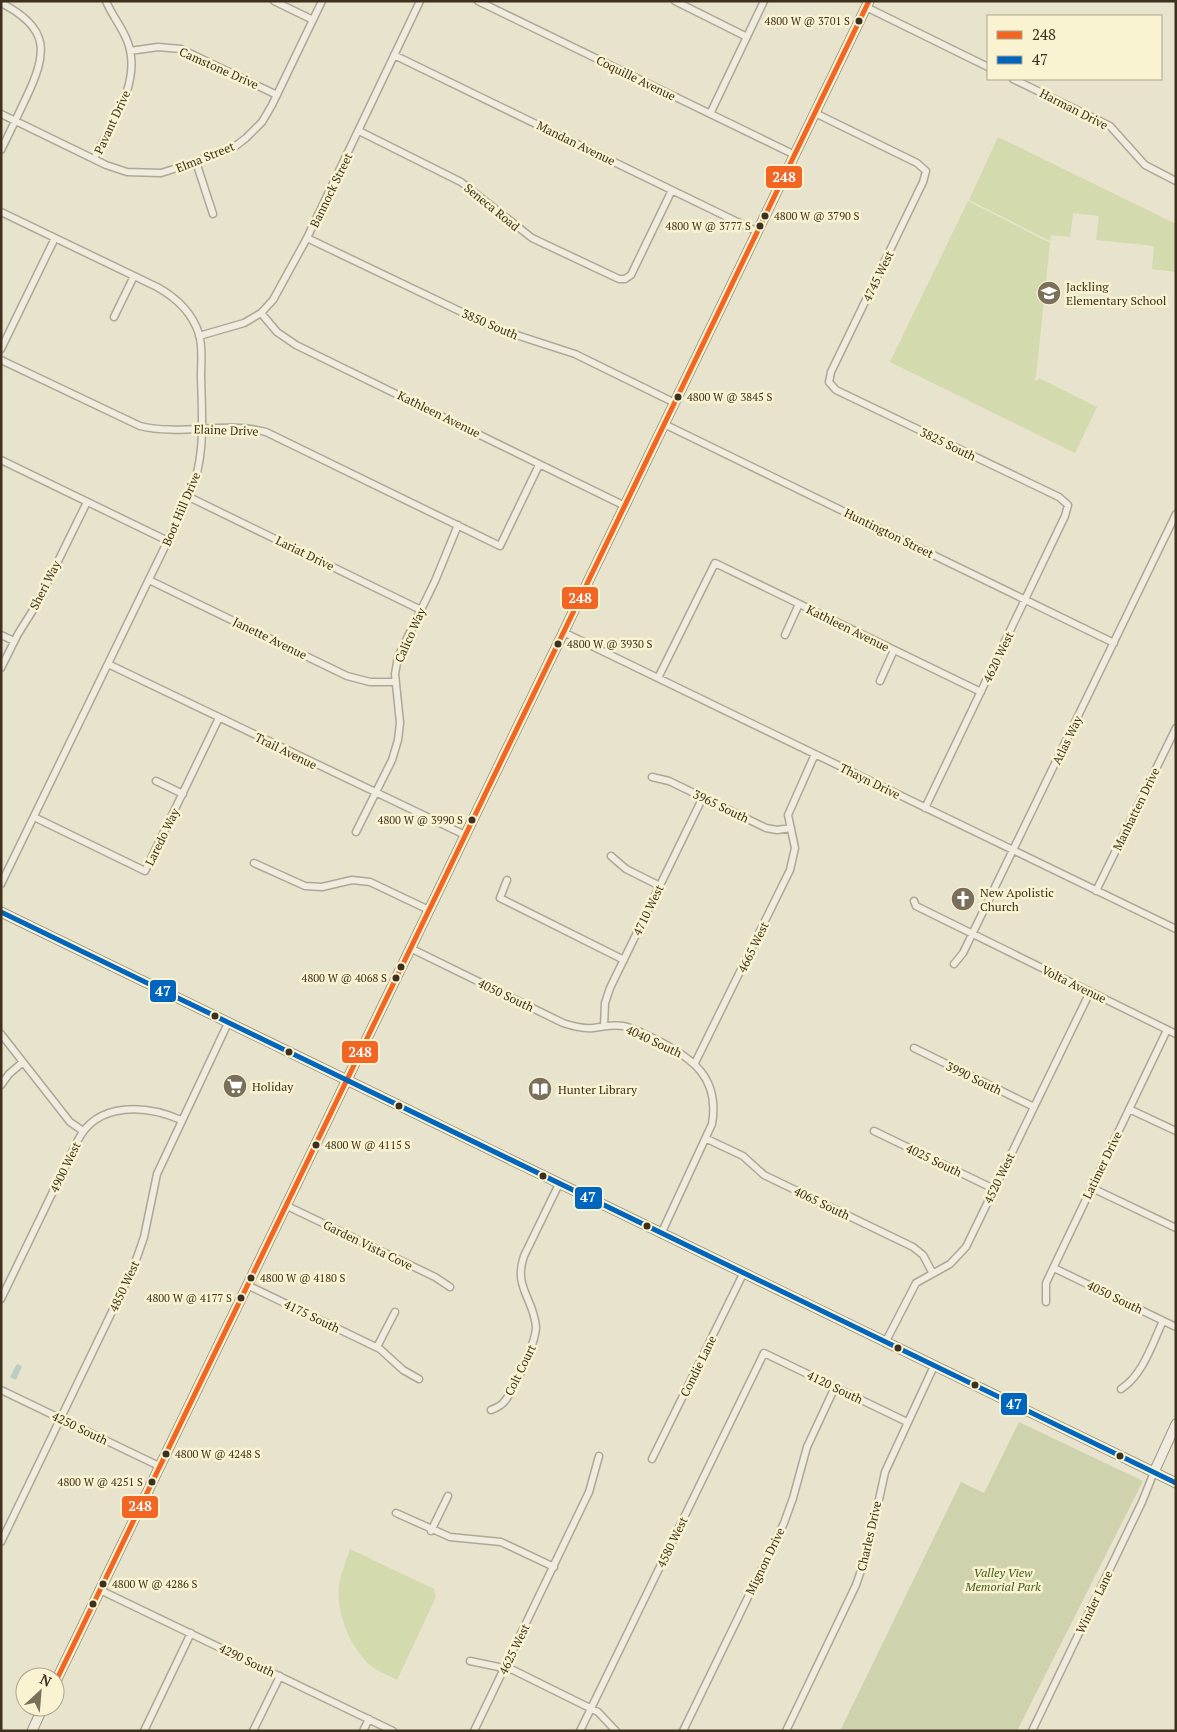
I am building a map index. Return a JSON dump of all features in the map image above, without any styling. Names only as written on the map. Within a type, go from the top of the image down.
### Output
[{"type":"main road","points":[[62,1667],[868,4]]},
{"type":"main road","points":[[1,912],[1176,1483]]},
{"type":"main road","points":[[1154,1472],[1176,1424]]},
{"type":"main road","points":[[32,1731],[38,1717]]},
{"type":"street","name":"Pavant Drive","points":[[94,159],[130,84],[132,71],[127,40],[106,1]]},
{"type":"street","points":[[274,1],[313,20]]},
{"type":"street","name":"Elma Street","points":[[1,114],[119,170],[143,174],[170,171],[196,162],[227,151],[246,138],[262,122],[322,1]]},
{"type":"street","name":"Bannock Street","points":[[199,336],[238,326],[261,313],[278,292],[308,238],[420,1]]},
{"type":"street","name":"Coquille Avenue","points":[[478,1],[795,156]]},
{"type":"street","points":[[675,1],[747,36]]},
{"type":"street","points":[[710,114],[764,1]]},
{"type":"street","points":[[1,150],[37,75],[42,51],[38,37],[29,20],[2,2]]},
{"type":"street","points":[[868,4],[987,65]]},
{"type":"street","name":"Camstone Drive","points":[[130,51],[158,47],[181,49],[277,95]]},
{"type":"street","name":"Mandan Avenue","points":[[394,55],[758,232]]},
{"type":"street","name":"Harman Drive","points":[[1015,80],[1110,126],[1145,165],[1176,181]]},
{"type":"street","name":"4745 West","points":[[815,113],[918,163],[926,171],[923,182],[831,372],[829,382]]},
{"type":"street","name":"Seneca Road","points":[[359,131],[461,182],[532,238],[613,277],[625,279],[635,266],[672,190]]},
{"type":"street","points":[[196,162],[213,214]]},
{"type":"street","name":"Boot Hill Drive","points":[[1,212],[134,276],[179,301],[193,320],[199,336],[202,429],[199,468],[189,497],[1,884]]},
{"type":"street","points":[[1,349],[55,238]]},
{"type":"street","name":"3850 South","points":[[308,238],[495,328],[575,354],[675,403]]},
{"type":"street","points":[[114,317],[134,276]]},
{"type":"street","name":"Kathleen Avenue","points":[[261,313],[277,332],[296,345],[625,506]]},
{"type":"street","name":"Elaine Drive","points":[[1,360],[140,426],[158,429],[250,429],[266,432],[500,546],[539,465]]},
{"type":"street","name":"3825 South","points":[[829,382],[836,390],[1056,496],[1068,505]]},
{"type":"street","name":"Huntington Street","points":[[664,424],[1114,643]]},
{"type":"street","points":[[1,460],[168,541]]},
{"type":"street","name":"Lariat Drive","points":[[189,497],[421,610]]},
{"type":"street","name":"Sheri Way","points":[[1,668],[14,641],[38,602],[87,502]]},
{"type":"street","name":"4620 West","points":[[925,808],[1066,516],[1068,505]]},
{"type":"street","name":"Atlas Way","points":[[954,964],[972,934],[1176,514]]},
{"type":"street","name":"Calico Way","points":[[356,832],[394,753],[399,734],[395,682],[398,657],[458,525]]},
{"type":"street","name":"Kathleen Avenue","points":[[658,678],[714,563],[980,692]]},
{"type":"street","name":"Janette Avenue","points":[[149,580],[347,676],[364,681],[395,682]]},
{"type":"street","points":[[785,634],[799,604]]},
{"type":"street","name":"Thayn Drive","points":[[563,632],[1176,929]]},
{"type":"street","points":[[1,635],[14,641]]},
{"type":"street","points":[[880,681],[894,650]]},
{"type":"street","name":"Trail Avenue","points":[[108,664],[465,835]]},
{"type":"street","name":"Laredo Way","points":[[34,816],[145,871],[220,718]]},
{"type":"street","name":"Manhatten Drive","points":[[1096,891],[1176,728]]},
{"type":"street","name":"4665 West","points":[[695,1063],[790,870],[795,848],[788,814],[814,754]]},
{"type":"street","name":"3965 South","points":[[652,777],[669,781],[770,830],[790,828]]},
{"type":"street","points":[[156,781],[183,794]]},
{"type":"street","name":"4710 West","points":[[604,1026],[605,1004],[624,960],[703,797]]},
{"type":"street","points":[[611,856],[623,867],[660,886]]},
{"type":"street","points":[[254,863],[305,886],[322,887],[352,880],[370,882],[429,910]]},
{"type":"street","points":[[507,880],[500,898],[624,960]]},
{"type":"street","name":"Volta Avenue","points":[[914,901],[916,906],[1176,1034]]},
{"type":"street","name":"4050 South","points":[[410,948],[562,1023],[584,1028],[604,1026]]},
{"type":"street","name":"4520 West","points":[[885,1343],[913,1287],[920,1279],[950,1264],[962,1252],[1090,992]]},
{"type":"street","name":"4850 West","points":[[1,1542],[137,1260],[144,1237],[157,1174],[228,1023]]},
{"type":"street","name":"4040 South","points":[[604,1026],[616,1025],[633,1029],[674,1049],[695,1063],[712,1095],[714,1114],[707,1138],[661,1234]]},
{"type":"street","name":"Latimer Drive","points":[[1046,1302],[1045,1287],[1167,1030]]},
{"type":"street","points":[[1,1034],[70,1122],[83,1131]]},
{"type":"street","name":"3990 South","points":[[914,1048],[1034,1107]]},
{"type":"street","points":[[1,1085],[9,1074],[23,1062]]},
{"type":"street","points":[[1129,1109],[1176,1131]]},
{"type":"street","name":"4900 West","points":[[1,1299],[83,1131],[98,1117],[116,1110],[160,1113],[182,1120]]},
{"type":"street","name":"4025 South","points":[[874,1131],[994,1189]]},
{"type":"street","name":"4065 South","points":[[707,1138],[743,1156],[761,1173],[917,1249],[926,1259],[932,1272]]},
{"type":"street","name":"Colt Court","points":[[491,1410],[506,1400],[533,1344],[535,1320],[522,1288],[521,1268],[524,1256],[559,1184]]},
{"type":"street","points":[[1092,1188],[1176,1228]]},
{"type":"street","name":"Garden Vista Cove","points":[[285,1204],[435,1277],[450,1287]]},
{"type":"street","name":"4050 South","points":[[1054,1268],[1176,1327]]},
{"type":"street","name":"Condie Lane","points":[[652,1459],[743,1274]]},
{"type":"street","name":"4175 South","points":[[247,1285],[377,1347],[403,1370],[419,1379]]},
{"type":"street","points":[[377,1347],[395,1312]]},
{"type":"street","points":[[1120,1389],[1130,1383],[1137,1375],[1163,1321]]},
{"type":"street","name":"4120 South","points":[[764,1353],[907,1422]]},
{"type":"street","name":"4580 West","points":[[580,1731],[764,1353]]},
{"type":"street","name":"Charles Drive","points":[[786,1731],[861,1572],[883,1477],[934,1366]]},
{"type":"street","name":"Mignon Drive","points":[[683,1731],[784,1523],[807,1447],[834,1387]]},
{"type":"street","name":"4250 South","points":[[1,1390],[159,1466]]},
{"type":"street","name":"4625 West","points":[[474,1731],[589,1492],[599,1456]]},
{"type":"street","name":"Winder Lane","points":[[1032,1731],[1142,1502],[1154,1472]]},
{"type":"street","points":[[431,1531],[448,1496]]},
{"type":"street","points":[[396,1513],[431,1531],[450,1537],[501,1542],[554,1567]]},
{"type":"street","name":"4290 South","points":[[100,1590],[393,1731]]},
{"type":"street","points":[[144,1731],[191,1633]]},
{"type":"street","points":[[470,1661],[504,1667],[591,1709],[604,1717],[616,1731]]},
{"type":"street","points":[[253,1731],[280,1676]]},
{"type":"street","points":[[363,1731],[369,1719]]},
{"type":"green space","points":[[998,137],[1176,224],[1176,272],[1152,269],[1154,246],[1096,240],[1099,216],[1073,213],[1070,237],[1051,235],[1050,241],[969,200]]},
{"type":"green space","points":[[968,201],[1050,243],[1036,377],[1034,379],[1037,381],[1039,378],[1097,407],[1075,453],[890,362]]},
{"type":"green space","name":"Valley View Memorial Park","points":[[1019,1422],[1143,1481],[1017,1731],[840,1731],[961,1482],[984,1493]]},
{"type":"green space","points":[[350,1549],[434,1589],[436,1597],[397,1680],[376,1669],[363,1658],[356,1649],[342,1618],[339,1586]]},
{"type":"shaded area","points":[[17,1364],[22,1366],[16,1380],[10,1377]]},
{"type":"transit line","name":"248","points":[[63,1667],[869,1]]},
{"type":"transit line","name":"47","points":[[1,912],[1176,1483]]},
{"type":"place","name":"4800 W @ 3701 S","points":[[859,21]]},
{"type":"place","name":"4800 W @ 3790 S","points":[[765,216]]},
{"type":"place","name":"4800 W @ 3777 S","points":[[760,226]]},
{"type":"place","name":"Jackling Elementary School","points":[[1049,293]]},
{"type":"place","name":"4800 W @ 3845 S","points":[[678,397]]},
{"type":"place","name":"4800 W @ 3930 S","points":[[558,644]]},
{"type":"place","name":"4800 W @ 3990 S","points":[[472,820]]},
{"type":"place","name":"New Apolistic Church","points":[[963,899]]},
{"type":"place","name":"4800 W @ 4068 S","points":[[396,978]]},
{"type":"place","name":"Holiday","points":[[235,1086]]},
{"type":"place","name":"Hunter Library","points":[[540,1089]]},
{"type":"place","name":"4800 W @ 4115 S","points":[[316,1145]]},
{"type":"place","name":"4800 W @ 4180 S","points":[[251,1278]]},
{"type":"place","name":"4800 W @ 4177 S","points":[[241,1298]]},
{"type":"place","name":"4800 W @ 4248 S","points":[[166,1454]]},
{"type":"place","name":"4800 W @ 4251 S","points":[[152,1482]]},
{"type":"place","name":"4800 W @ 4286 S","points":[[103,1584]]}]
